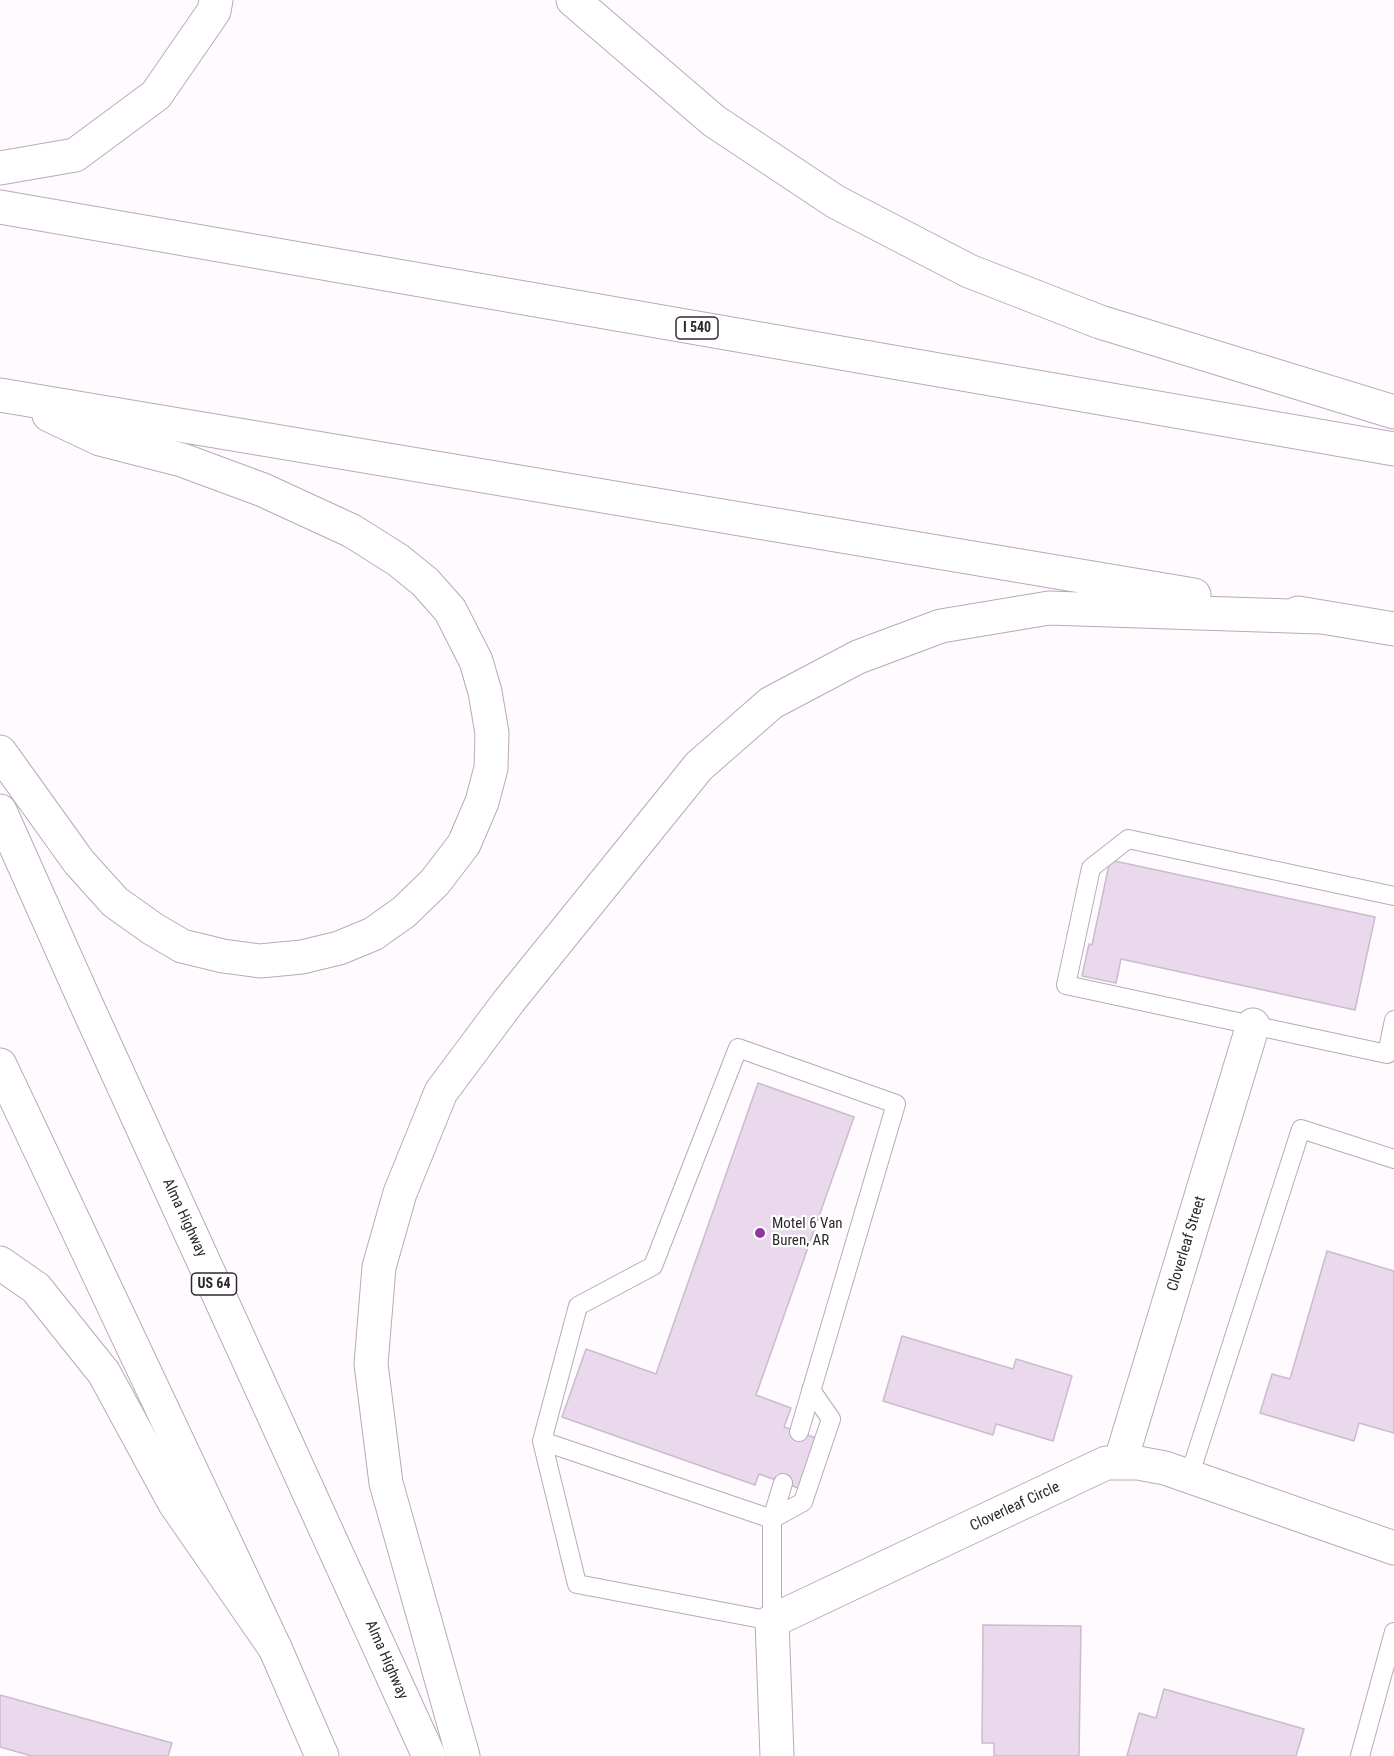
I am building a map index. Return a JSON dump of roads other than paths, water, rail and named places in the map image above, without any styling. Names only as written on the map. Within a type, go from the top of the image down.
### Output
[{"type":"main road","points":[[0,168],[75,155],[156,95],[214,11],[216,0]]},
{"type":"main road","points":[[573,0],[714,121],[836,202],[969,271],[1100,322],[1394,412]]},
{"type":"main road","name":"I 540","points":[[0,207],[1394,450]]},
{"type":"main road","points":[[6,396],[1394,629]]},
{"type":"main road","points":[[0,752],[79,862],[115,902],[182,946],[223,956],[260,960],[302,957],[339,948],[373,934],[404,912],[435,882],[464,844],[482,802],[491,768],[492,733],[477,661],[450,610],[425,582],[398,560],[352,531],[263,490],[182,460],[100,439],[6,396]]},
{"type":"main road","points":[[463,1756],[386,1483],[372,1364],[378,1267],[400,1193],[441,1092],[508,1001],[699,766],[771,703],[858,657],[941,626],[1049,608],[1320,617]]},
{"type":"main road","name":"Alma Highway","points":[[0,811],[87,1008],[429,1756]]},
{"type":"main road","name":"Cloverleaf Street","points":[[1120,1463],[1253,1025]]},
{"type":"main road","points":[[0,1065],[275,1648],[322,1756]]},
{"type":"main road","points":[[0,1263],[36,1288],[104,1373],[174,1502],[275,1648]]},
{"type":"main road","name":"Cloverleaf Circle","points":[[772,1621],[1106,1463],[1138,1463],[1165,1468],[1394,1548]]},
{"type":"main road","points":[[772,1621],[777,1756]]},
{"type":"lane","points":[[1394,896],[1128,839],[1091,868],[1066,985],[1387,1054],[1394,1020]]},
{"type":"lane","points":[[783,1483],[772,1519],[772,1621],[577,1584],[542,1441],[578,1306],[653,1266],[738,1048],[896,1104],[799,1432]]},
{"type":"lane","points":[[1189,1477],[1300,1129],[1394,1159]]},
{"type":"lane","points":[[542,1441],[772,1519],[803,1502],[831,1419],[811,1390]]},
{"type":"lane","points":[[1360,1756],[1389,1670],[1394,1632]]},
{"type":"place","name":"Motel 6 Van Buren, AR","points":[[760,1233]]}]
